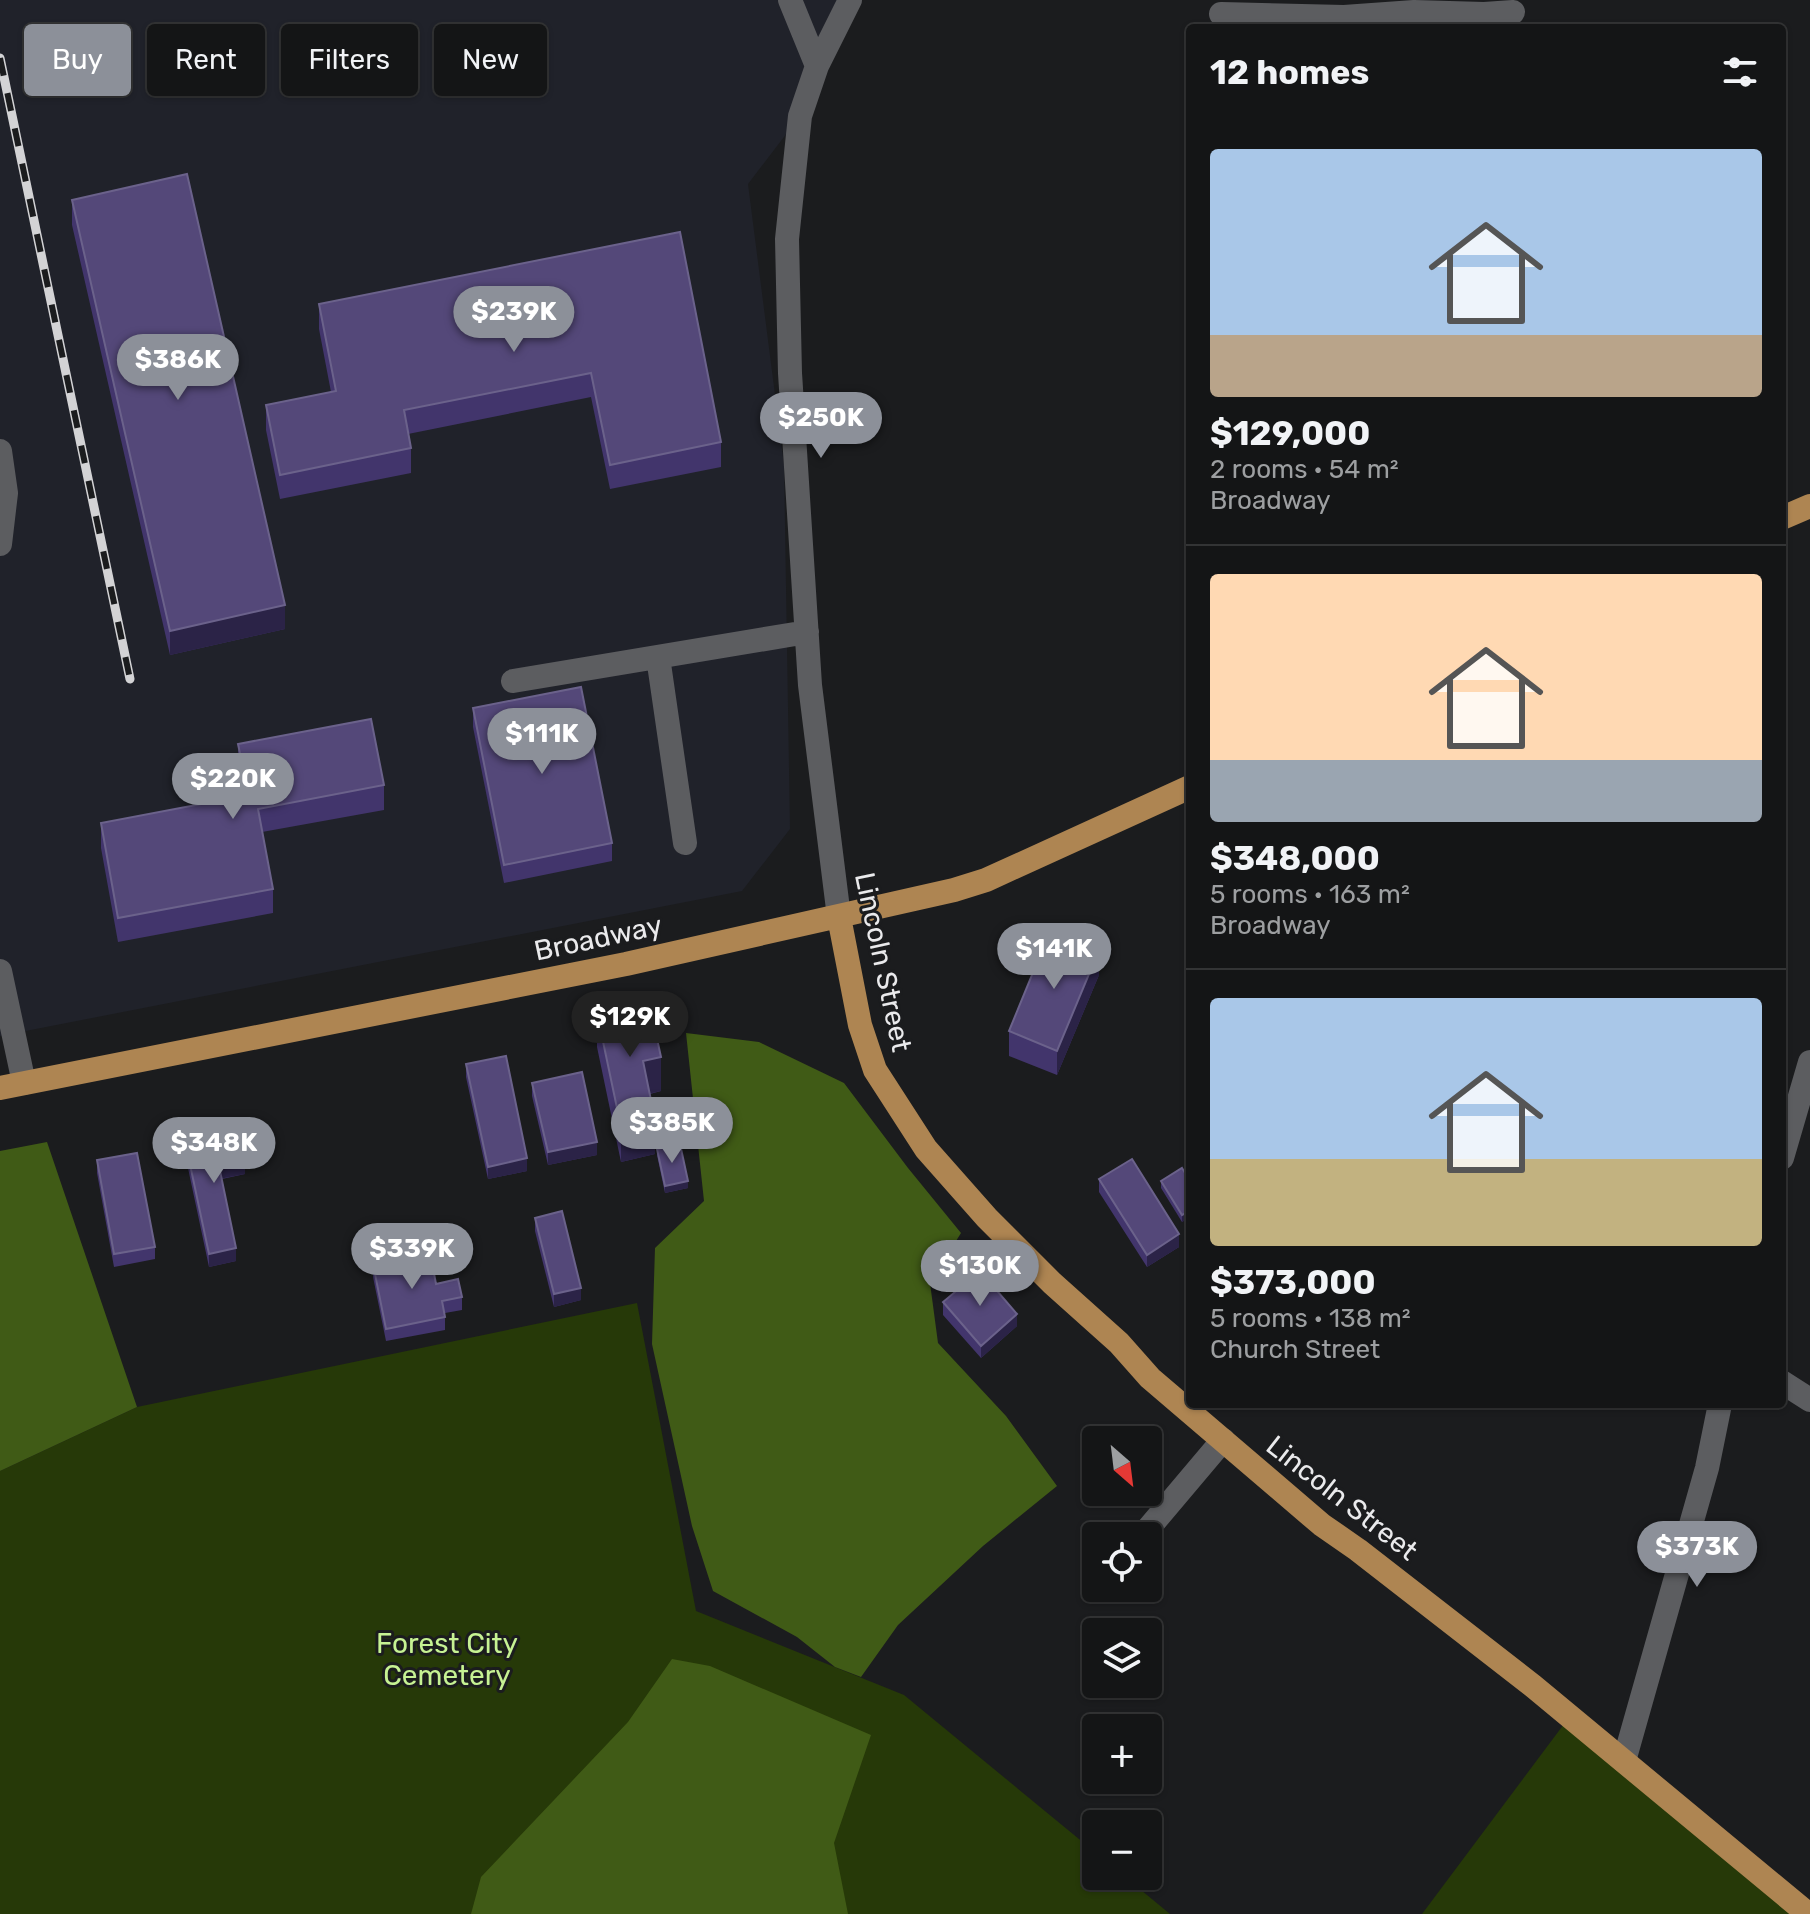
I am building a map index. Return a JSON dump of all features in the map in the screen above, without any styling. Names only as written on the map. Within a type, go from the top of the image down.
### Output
[{"type":"main road","points":[[1786,516],[1810,506]]},
{"type":"main road","name":"Broadway","points":[[12,1086],[626,964],[954,890],[986,880],[1186,789]]},
{"type":"main road","name":"Lincoln Street","points":[[839,917],[860,1025],[875,1070],[926,1149],[987,1218],[1052,1283],[1119,1343],[1150,1378],[1322,1525],[1521,1677],[1808,1914]]},
{"type":"street","points":[[790,0],[817,66]]},
{"type":"street","name":"Lincoln Street","points":[[839,917],[810,685],[790,373],[787,239],[800,116],[817,66],[850,0]]},
{"type":"street","points":[[1221,14],[1344,17],[1414,12],[1513,12]]},
{"type":"street","points":[[0,451],[6,493],[0,544]]},
{"type":"street","points":[[513,681],[807,632]]},
{"type":"street","points":[[658,657],[685,843]]},
{"type":"street","points":[[0,971],[12,1086]]},
{"type":"street","points":[[1786,1128],[1792,1083],[1810,1062]]},
{"type":"street","points":[[1786,1385],[1810,1400]]},
{"type":"street","points":[[1624,1761],[1707,1468],[1719,1408]]},
{"type":"street","points":[[1154,1522],[1223,1440]]},
{"type":"shaded area","points":[[0,0],[850,0],[800,116],[748,184],[784,465],[790,829],[742,891],[0,1036]]},
{"type":"green space","points":[[686,1033],[759,1042],[844,1083],[961,1233],[930,1283],[938,1343],[1006,1416],[1057,1486],[983,1546],[898,1625],[861,1677],[835,1667],[797,1637],[713,1591],[692,1526],[652,1344],[655,1248],[704,1201]]},
{"type":"green space","points":[[47,1142],[137,1407],[0,1471],[0,1151]]},
{"type":"green space","name":"Forest City Cemetery","points":[[637,1303],[696,1611],[904,1695],[1082,1841],[1082,1890],[1141,1890],[1170,1914],[0,1914],[0,1471],[137,1407]]},
{"type":"green space","points":[[672,1659],[710,1666],[871,1735],[834,1843],[848,1914],[471,1914],[481,1877],[628,1722]]},
{"type":"green space","points":[[1570,1716],[1808,1914],[1422,1914]]},
{"type":"building","points":[[187,174],[285,605],[170,631],[72,200]]},
{"type":"building","points":[[680,232],[721,442],[610,465],[591,373],[404,410],[411,448],[280,475],[266,405],[336,391],[319,304]]},
{"type":"building","points":[[581,687],[612,843],[504,865],[473,708]]},
{"type":"building","points":[[371,719],[384,785],[258,809],[273,889],[118,918],[101,823],[212,802],[210,790],[246,782],[238,744]]},
{"type":"building","points":[[1050,931],[1099,950],[1057,1051],[1009,1031]]},
{"type":"building","points":[[649,1002],[661,1057],[643,1061],[655,1120],[621,1127],[597,1013]]},
{"type":"building","points":[[506,1056],[527,1158],[488,1167],[466,1064]]},
{"type":"building","points":[[582,1072],[597,1142],[548,1152],[532,1083]]},
{"type":"building","points":[[238,1130],[245,1161],[219,1166],[236,1248],[209,1254],[185,1141]]},
{"type":"building","points":[[680,1144],[688,1181],[665,1186],[657,1149]]},
{"type":"building","points":[[137,1153],[155,1247],[114,1254],[97,1160]]},
{"type":"building","points":[[1132,1159],[1179,1234],[1147,1255],[1099,1179]]},
{"type":"building","points":[[1182,1168],[1186,1174],[1186,1212],[1182,1215],[1161,1181]]},
{"type":"building","points":[[562,1211],[581,1288],[554,1294],[535,1218]]},
{"type":"building","points":[[430,1252],[436,1284],[458,1279],[462,1297],[442,1301],[445,1317],[386,1329],[373,1264]]},
{"type":"building","points":[[980,1271],[1017,1314],[981,1346],[943,1302]]},
{"type":"railway","points":[[0,58],[130,679]]}]
